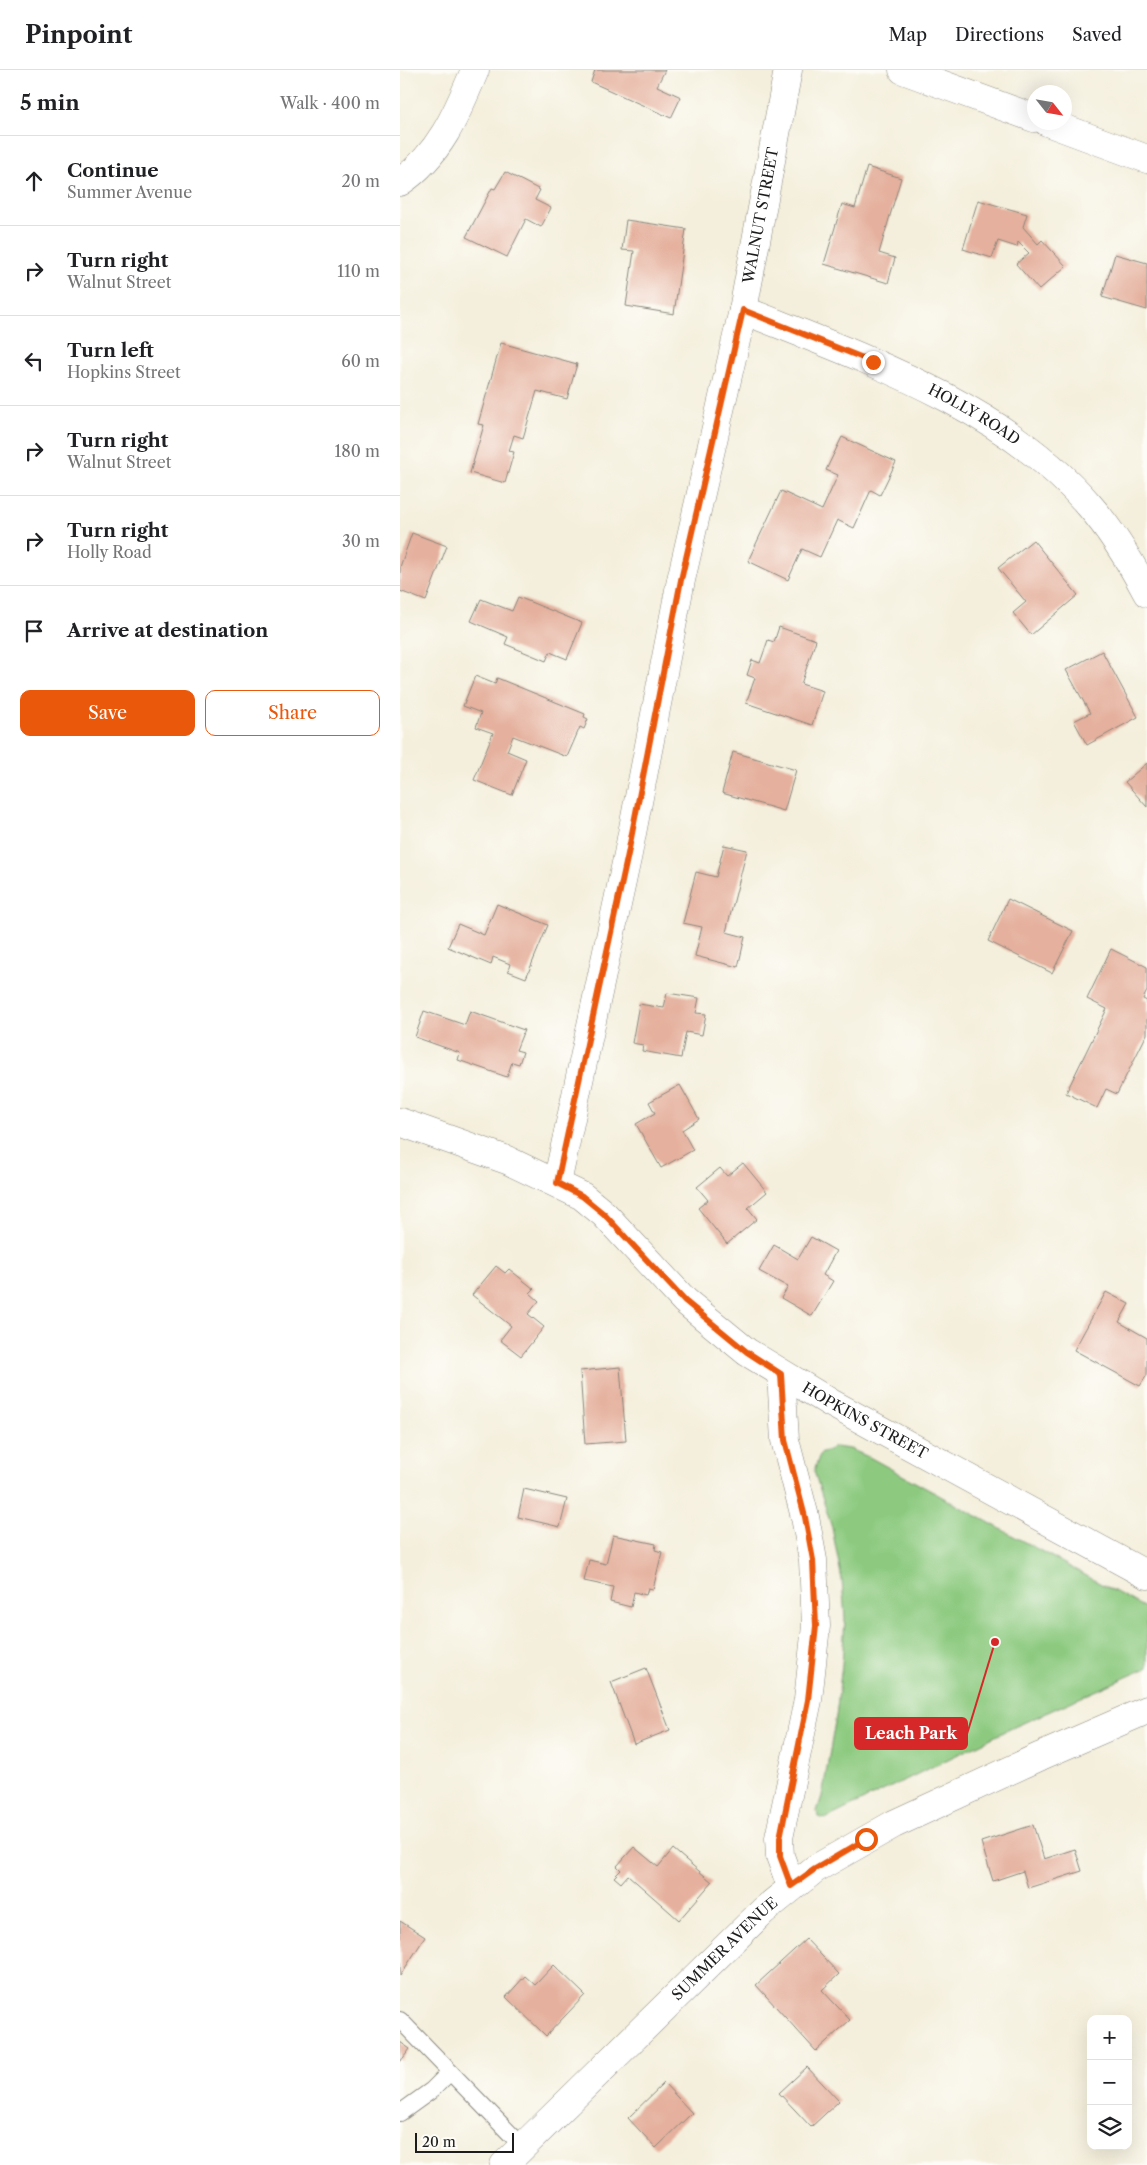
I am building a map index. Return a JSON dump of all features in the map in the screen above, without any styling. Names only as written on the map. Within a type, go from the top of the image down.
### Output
[{"type":"street","points":[[400,182],[421,165],[447,133],[475,70]]},
{"type":"street","name":"WALNUT STREET","points":[[557,1183],[628,854],[681,580],[743,310],[788,70]]},
{"type":"street","points":[[903,70],[1027,115]]},
{"type":"street","points":[[1069,130],[1147,159]]},
{"type":"street","name":"HOLLY ROAD","points":[[743,310],[873,362],[922,385],[1013,438],[1050,465],[1090,506],[1116,540],[1147,594]]},
{"type":"street","name":"HOPKINS STREET","points":[[400,1122],[498,1156],[582,1196],[604,1214],[685,1301],[747,1352],[781,1374],[1147,1574]]},
{"type":"street","points":[[781,1374],[785,1440],[811,1551],[816,1605],[815,1648],[808,1700],[780,1838],[780,1856],[791,1886]]},
{"type":"street","name":"SUMMER AVENUE","points":[[513,2156],[734,1938],[791,1886],[840,1854],[894,1824],[1040,1756],[1147,1710]]},
{"type":"lane","points":[[400,2020],[450,2072],[513,2156]]},
{"type":"lane","points":[[400,2113],[432,2090],[450,2072]]},
{"type":"green space","points":[[835,1447],[850,1449],[871,1458],[1147,1609],[1147,1668],[1012,1728],[825,1819],[818,1817],[817,1811],[822,1796],[836,1716],[845,1619],[842,1580],[832,1528],[814,1471],[820,1454]]},
{"type":"building","points":[[595,70],[665,70],[657,86],[681,97],[671,118],[591,82]]},
{"type":"building","points":[[867,167],[901,178],[879,253],[895,258],[888,283],[824,264],[842,204],[855,208]]},
{"type":"building","points":[[505,172],[540,190],[535,200],[551,208],[541,227],[526,219],[507,257],[466,237],[492,188],[495,189]]},
{"type":"building","points":[[978,200],[1027,214],[1023,227],[1038,244],[1042,240],[1066,266],[1039,290],[1016,264],[1029,253],[1018,242],[1017,247],[998,241],[992,258],[963,249]]},
{"type":"building","points":[[626,220],[686,229],[674,314],[626,306],[634,251],[622,250]]},
{"type":"building","points":[[1115,254],[1147,263],[1147,310],[1102,297]]},
{"type":"building","points":[[501,343],[577,364],[567,399],[537,391],[523,438],[514,435],[509,451],[514,452],[505,483],[470,473],[484,425],[478,424]]},
{"type":"building","points":[[842,437],[896,462],[880,495],[871,490],[854,528],[837,520],[820,557],[802,549],[788,580],[748,561],[781,491],[822,510],[838,475],[826,470]]},
{"type":"building","points":[[412,533],[447,546],[426,601],[400,591],[400,567]]},
{"type":"building","points":[[1033,540],[1078,595],[1031,635],[1013,613],[1026,602],[998,568]]},
{"type":"building","points":[[518,597],[582,623],[567,659],[550,652],[546,661],[505,644],[508,637],[471,621],[481,599],[512,611]]},
{"type":"building","points":[[779,627],[816,640],[801,684],[823,691],[812,725],[746,703],[755,678],[747,675],[752,660],[760,663],[768,640],[774,642]]},
{"type":"building","points":[[1102,651],[1138,717],[1087,745],[1074,721],[1090,713],[1066,670]]},
{"type":"building","points":[[475,676],[495,684],[497,678],[585,714],[584,717],[588,719],[584,729],[580,727],[567,757],[513,736],[507,751],[526,759],[512,795],[474,780],[493,733],[476,727],[481,713],[463,706]]},
{"type":"building","points":[[733,752],[796,770],[784,811],[722,793]]},
{"type":"building","points":[[1147,763],[1147,807],[1125,782]]},
{"type":"building","points":[[724,845],[747,850],[726,932],[745,937],[738,967],[695,956],[702,927],[683,923],[696,872],[716,877]]},
{"type":"building","points":[[1008,899],[1073,931],[1052,973],[988,941]]},
{"type":"building","points":[[497,904],[548,925],[526,978],[508,971],[510,964],[493,957],[491,965],[448,947],[458,924],[484,935]]},
{"type":"building","points":[[1111,949],[1147,967],[1147,991],[1143,999],[1147,1001],[1147,1034],[1117,1094],[1106,1089],[1097,1108],[1066,1093],[1107,1009],[1087,999]]},
{"type":"building","points":[[667,993],[699,998],[696,1013],[706,1014],[702,1035],[686,1032],[681,1058],[642,1051],[643,1045],[632,1043],[639,1004],[664,1008]]},
{"type":"building","points":[[424,1011],[465,1025],[470,1011],[524,1030],[516,1050],[523,1052],[519,1064],[512,1062],[507,1077],[458,1060],[460,1053],[415,1037]]},
{"type":"building","points":[[680,1085],[699,1119],[682,1130],[693,1150],[661,1168],[636,1124],[655,1113],[649,1102]]},
{"type":"building","points":[[743,1163],[767,1192],[748,1208],[757,1219],[727,1244],[698,1208],[708,1200],[697,1187],[720,1168],[727,1176]]},
{"type":"building","points":[[811,1237],[836,1251],[823,1275],[833,1281],[812,1316],[781,1298],[788,1287],[759,1271],[774,1245],[798,1259]]},
{"type":"building","points":[[496,1266],[505,1273],[509,1269],[534,1289],[530,1293],[539,1301],[528,1314],[544,1327],[521,1356],[500,1340],[511,1326],[472,1295]]},
{"type":"building","points":[[1106,1292],[1129,1304],[1119,1322],[1147,1338],[1147,1375],[1140,1386],[1074,1350]]},
{"type":"building","points":[[620,1367],[626,1441],[585,1444],[580,1371]]},
{"type":"building","points":[[524,1489],[567,1499],[560,1527],[518,1517]]},
{"type":"building","points":[[613,1535],[656,1544],[655,1550],[662,1552],[653,1589],[648,1588],[646,1595],[634,1592],[631,1607],[610,1602],[613,1587],[584,1581],[589,1560],[606,1564]]},
{"type":"building","points":[[646,1668],[670,1730],[634,1744],[611,1682]]},
{"type":"building","points":[[1033,1825],[1044,1859],[1075,1849],[1082,1871],[1028,1888],[1023,1871],[993,1881],[981,1842]]},
{"type":"building","points":[[634,1847],[658,1867],[673,1849],[712,1882],[679,1920],[628,1875],[621,1883],[614,1877],[621,1870],[617,1866]]},
{"type":"building","points":[[400,1921],[425,1937],[400,1976]]},
{"type":"building","points":[[806,1939],[839,1974],[822,1990],[850,2020],[816,2051],[756,1985]]},
{"type":"building","points":[[554,1965],[585,1995],[546,2036],[506,1997],[525,1976],[535,1985]]},
{"type":"building","points":[[400,2042],[410,2049],[400,2062]]},
{"type":"building","points":[[807,2067],[839,2101],[811,2127],[779,2093]]},
{"type":"building","points":[[664,2083],[692,2113],[656,2148],[628,2118]]},
{"type":"place","name":"Leach Park","points":[[995,1642]]},
{"type":"route","points":[[866,1839],[815,1869],[791,1886],[780,1856],[779,1847],[813,1669],[816,1605],[813,1560],[805,1517],[785,1440],[781,1374],[747,1352],[685,1301],[604,1214],[582,1196],[557,1183],[628,854],[681,580],[743,310],[873,362]]}]
